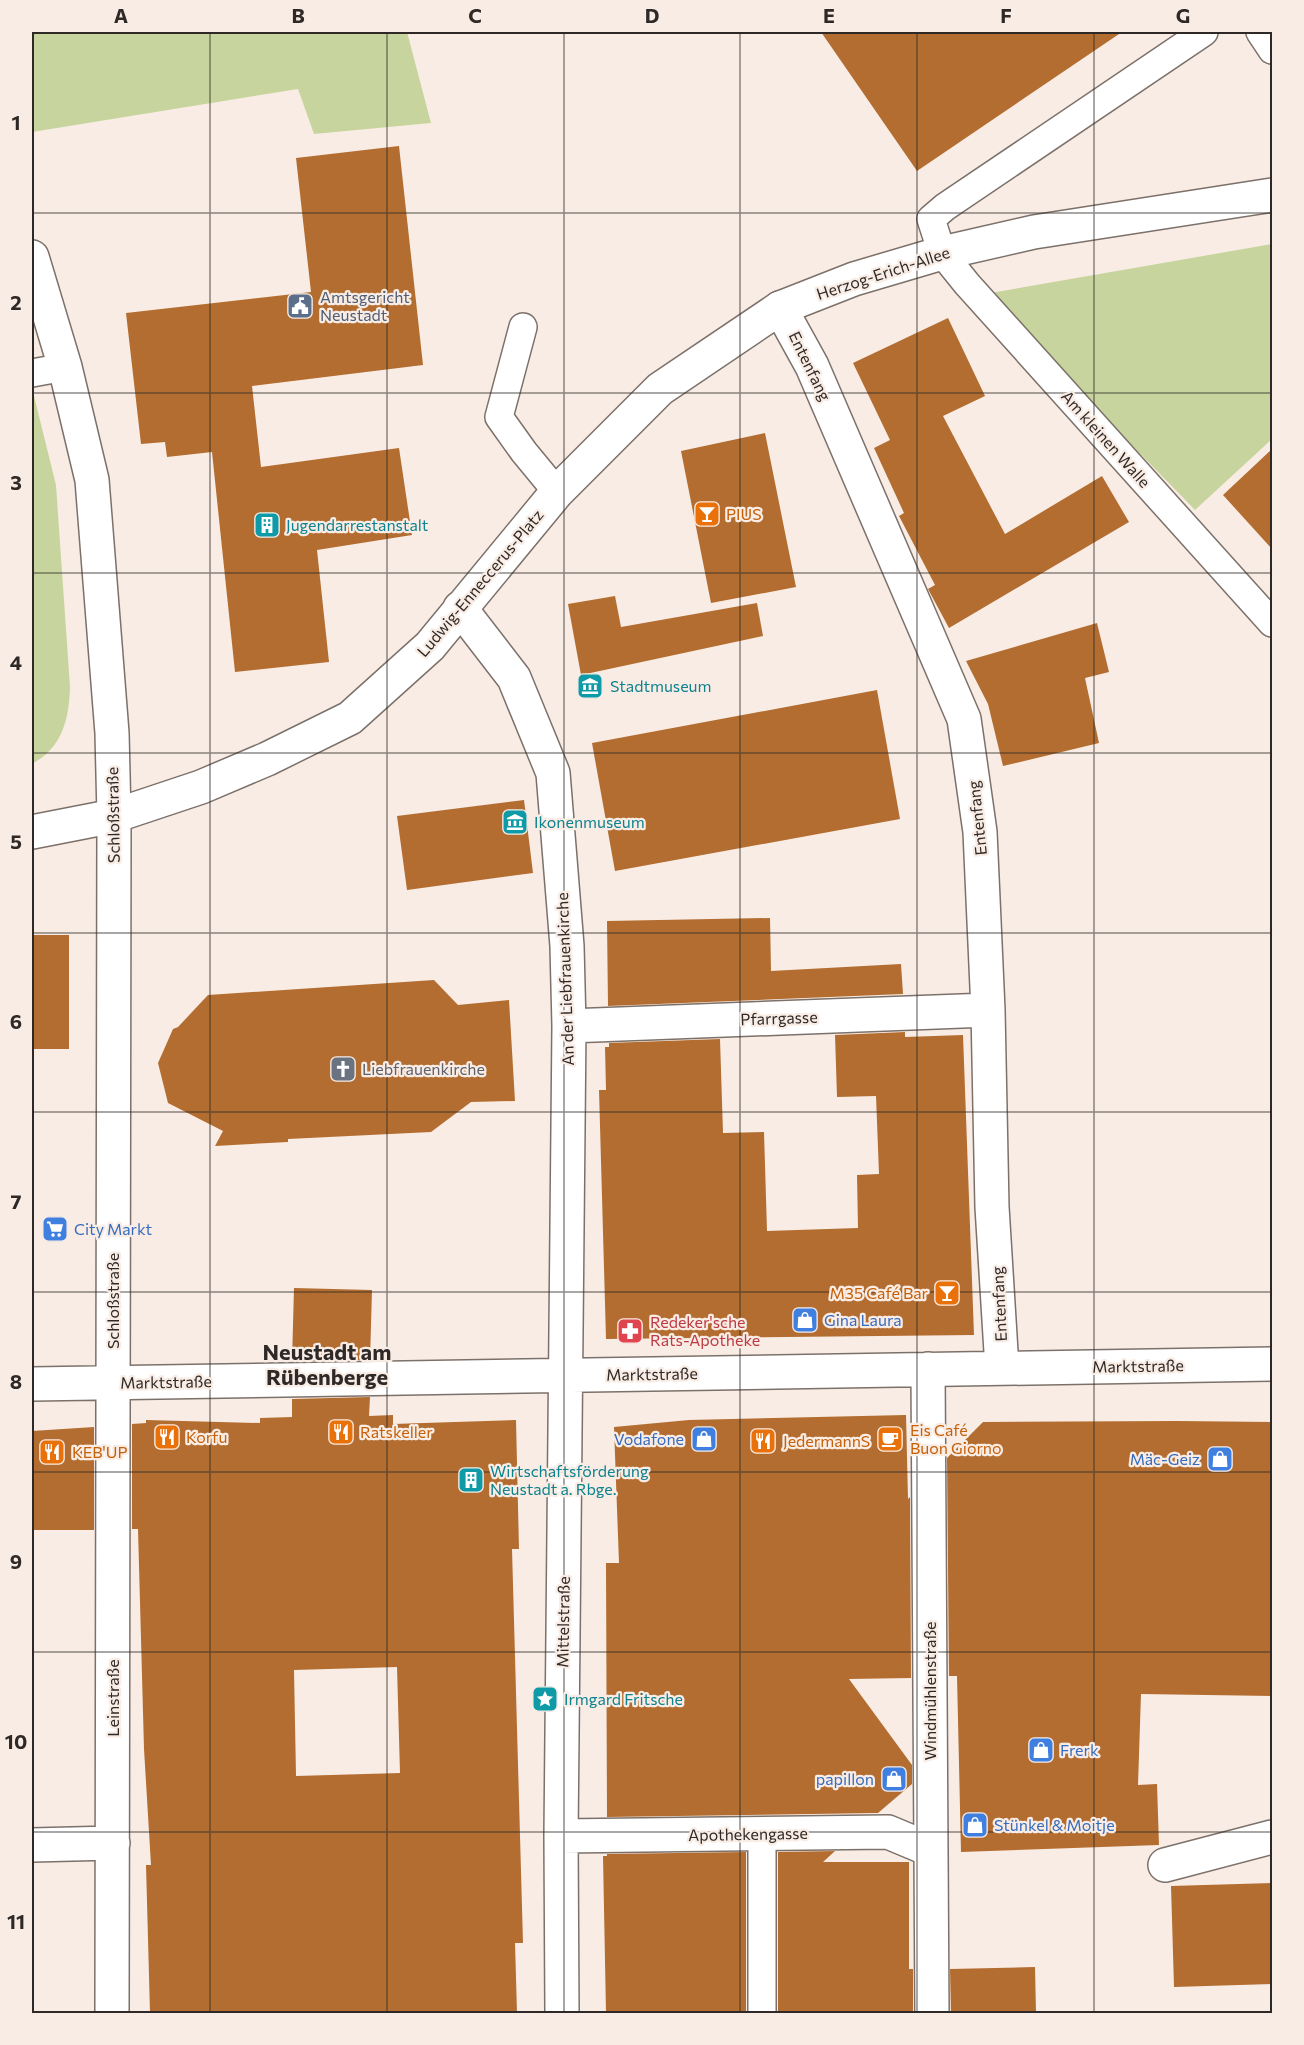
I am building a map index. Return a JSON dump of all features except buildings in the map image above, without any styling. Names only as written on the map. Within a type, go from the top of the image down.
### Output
[{"type":"street","name":"Herzog-Erich-Allee","points":[[557,492],[660,389],[780,308],[854,279],[942,253],[1034,232],[1272,195]]},
{"type":"street","name":"Schloßstraße","points":[[32,257],[65,367],[92,480],[112,733],[114,816],[113,1382]]},
{"type":"street","name":"Entenfang","points":[[780,308],[812,366],[964,719],[980,832],[988,1010],[992,1207],[1002,1368]]},
{"type":"street","name":"Ludwig-Enneccerus-Platz","points":[[114,816],[201,787],[267,759],[350,718],[430,646],[557,492]]},
{"type":"street","name":"An der Liebfrauenkirche","points":[[460,608],[514,678],[552,773],[567,946],[569,1026],[566,1375]]},
{"type":"street","points":[[32,832],[114,816]]},
{"type":"street","name":"Pfarrgasse","points":[[569,1026],[988,1010]]},
{"type":"street","name":"Marktstraße","points":[[32,1384],[1272,1364]]},
{"type":"street","name":"Windmühlenstraße","points":[[928,1369],[932,2013]]},
{"type":"street","name":"Mittelstraße","points":[[562,2013],[561,1836],[566,1375]]},
{"type":"street","name":"Leinstraße","points":[[112,2013],[113,1382]]},
{"type":"street","name":"Apothekengasse","points":[[561,1836],[888,1832],[931,1850]]},
{"type":"street","points":[[1165,1865],[1272,1837]]},
{"type":"street","points":[[32,1845],[113,1844]]},
{"type":"lane","points":[[942,253],[931,219],[938,213],[1204,32]]},
{"type":"lane","points":[[1260,32],[1272,50]]},
{"type":"lane","name":"Am kleinen Walle","points":[[942,253],[967,284],[1272,623]]},
{"type":"lane","points":[[523,327],[499,417],[557,492]]},
{"type":"lane","points":[[32,373],[65,367]]},
{"type":"lane","points":[[762,1834],[762,2013]]},
{"type":"green space","points":[[32,32],[407,32],[431,123],[314,134],[298,89],[32,132]]},
{"type":"green space","points":[[1272,244],[1272,439],[1195,510],[985,294]]},
{"type":"green space","points":[[32,388],[56,485],[70,687],[68,711],[62,732],[50,750],[32,764]]},
{"type":"place","name":"Amtsgericht Neustadt","points":[[300,306]]},
{"type":"place","name":"PIUS","points":[[707,514]]},
{"type":"place","name":"Jugendarrestanstalt","points":[[267,525]]},
{"type":"place","name":"Stadtmuseum","points":[[590,686]]},
{"type":"place","name":"Ikonenmuseum","points":[[515,822]]},
{"type":"place","name":"Liebfrauenkirche","points":[[343,1069]]},
{"type":"place","name":"City Markt","points":[[55,1229]]},
{"type":"place","name":"M35 Café Bar","points":[[947,1293]]},
{"type":"place","name":"Gina Laura","points":[[805,1320]]},
{"type":"place","name":"Redeker'sche Rats-Apotheke","points":[[630,1331]]},
{"type":"place","name":"Ratskeller","points":[[341,1432]]},
{"type":"place","name":"Korfu","points":[[167,1437]]},
{"type":"place","name":"Vodafone","points":[[704,1439]]},
{"type":"place","name":"Eis Café Buon Giorno","points":[[890,1439]]},
{"type":"place","name":"JedermannS","points":[[763,1441]]},
{"type":"place","name":"KEB'UP","points":[[52,1452]]},
{"type":"place","name":"Mäc-Geiz","points":[[1220,1459]]},
{"type":"place","name":"Wirtschaftsförderung Neustadt a. Rbge.","points":[[471,1480]]},
{"type":"place","name":"Irmgard Fritsche","points":[[545,1699]]},
{"type":"place","name":"Frerk","points":[[1041,1750]]},
{"type":"place","name":"papillon","points":[[894,1779]]},
{"type":"place","name":"Stünkel & Moitje","points":[[975,1825]]},
{"type":"district","name":"Neustadt am Rübenberge","points":[[327,1364]]}]
